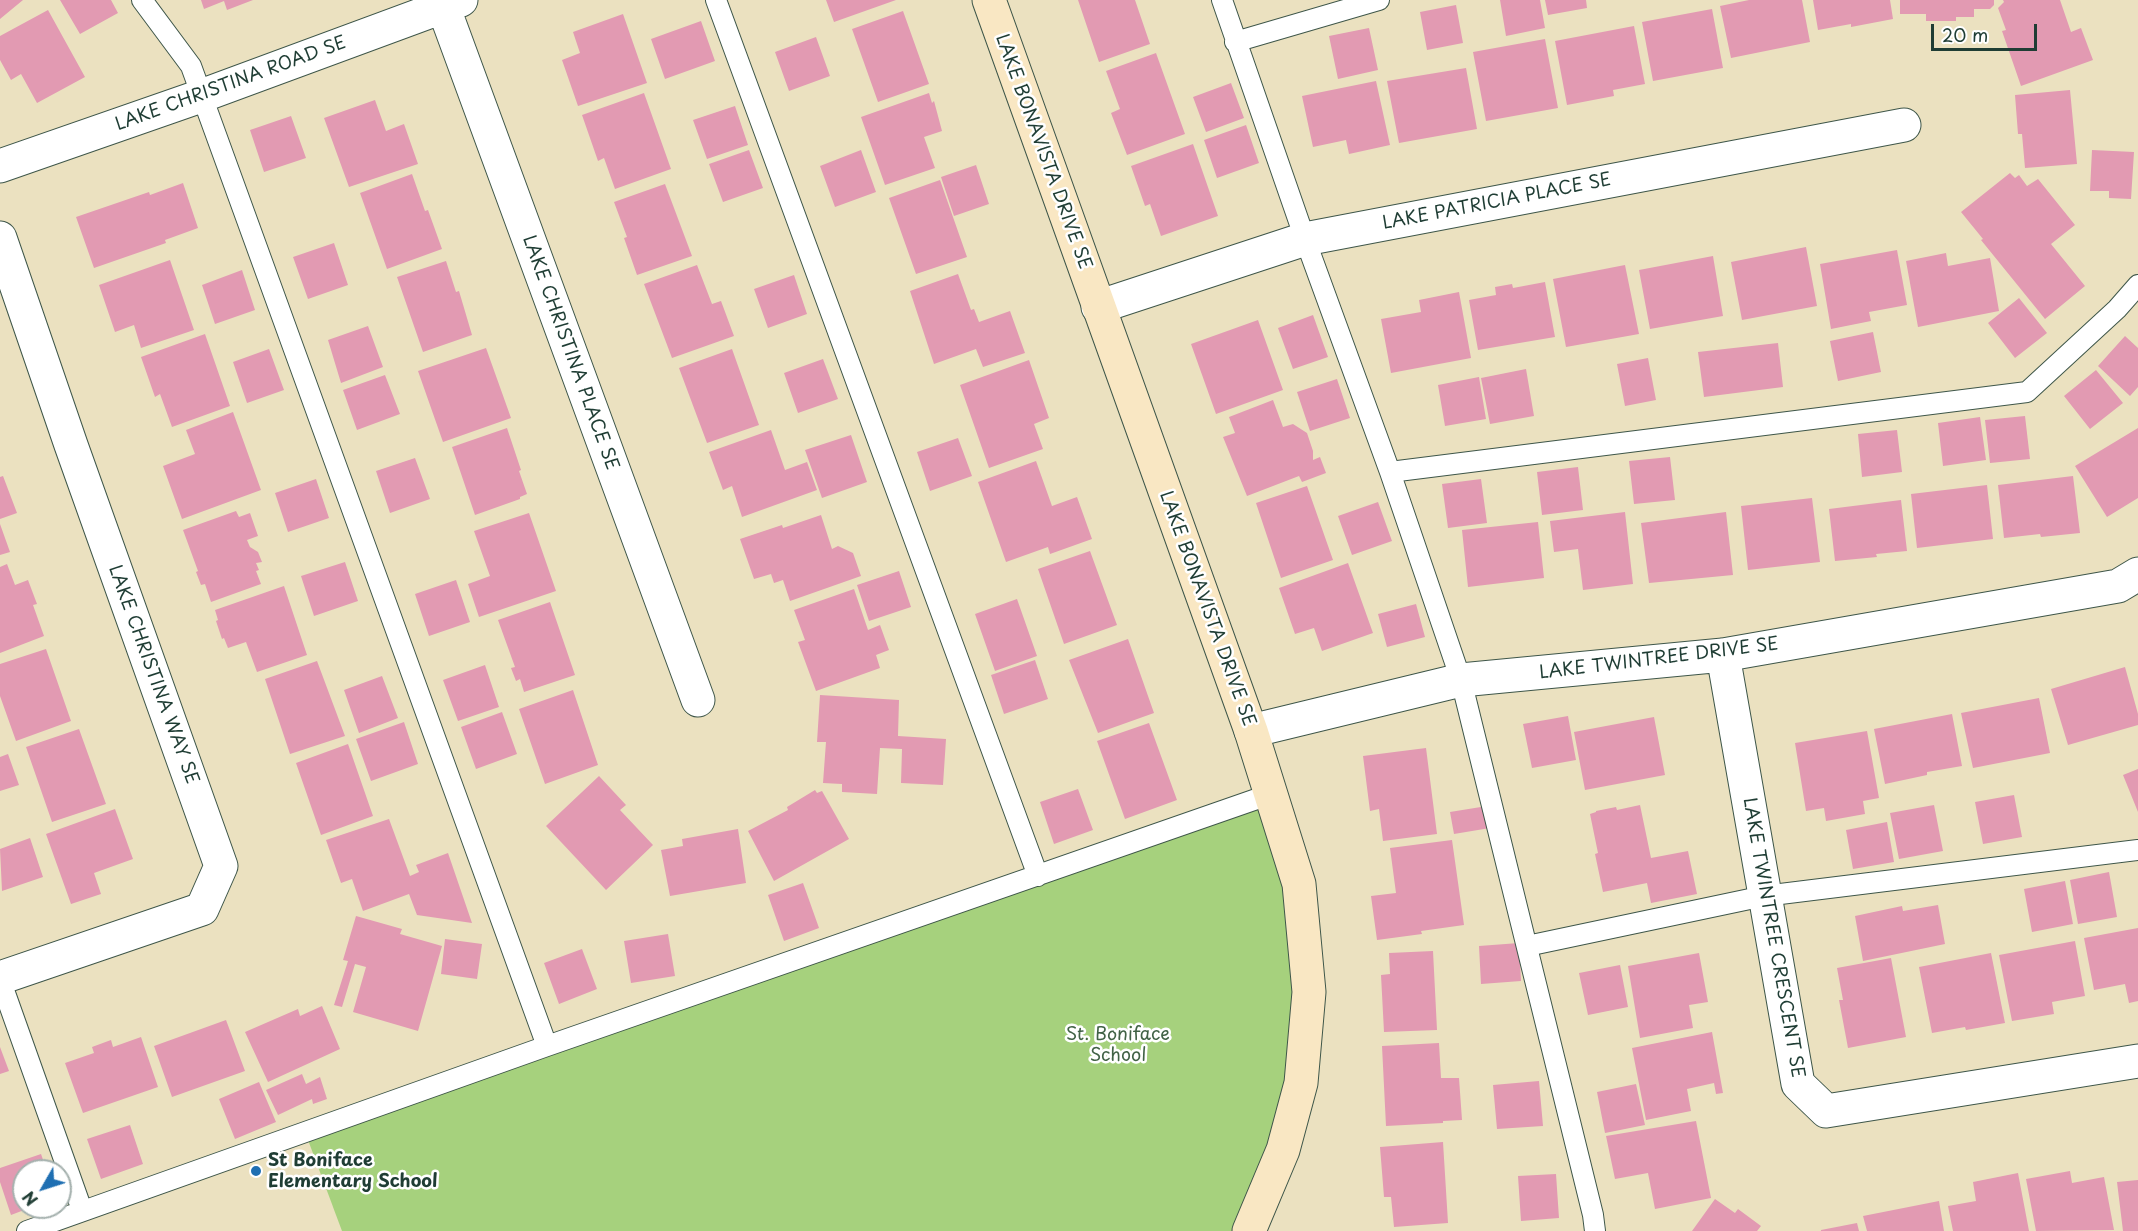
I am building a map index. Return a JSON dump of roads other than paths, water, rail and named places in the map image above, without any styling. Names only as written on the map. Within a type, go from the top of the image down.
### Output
[{"type":"street","name":"LAKE BONAVISTA DRIVE SE","points":[[989,0],[1251,731],[1299,884],[1309,992],[1301,1083],[1283,1150],[1250,1231]]},
{"type":"street","name":"LAKE CHRISTINA ROAD SE","points":[[0,166],[201,96],[452,3]]},
{"type":"street","name":"LAKE CHRISTINA PLACE SE","points":[[452,3],[698,700]]},
{"type":"street","name":"LAKE PATRICIA PLACE SE","points":[[1098,306],[1305,239],[1904,125]]},
{"type":"street","name":"LAKE CHRISTINA WAY SE","points":[[0,237],[75,456],[221,866],[202,909],[0,979]]},
{"type":"street","name":"LAKE TWINTREE DRIVE SE","points":[[1251,731],[1461,680],[1724,655],[2118,586],[2138,574]]},
{"type":"street","name":"LAKE TWINTREE CRESCENT SE","points":[[1724,655],[1798,1084],[1826,1111],[2138,1061]]},
{"type":"lane","points":[[142,0],[191,66],[547,1046]]},
{"type":"lane","points":[[716,0],[1038,876]]},
{"type":"lane","points":[[1222,0],[1305,239],[1390,472],[1461,680],[1591,1204],[1595,1231]]},
{"type":"lane","points":[[1236,42],[1379,0]]},
{"type":"lane","points":[[1390,472],[2027,392],[2117,309],[2138,285]]},
{"type":"lane","points":[[27,1231],[547,1046],[1271,794]]},
{"type":"lane","points":[[1527,946],[1764,897],[2138,850]]},
{"type":"lane","points":[[0,979],[82,1210]]},
{"type":"place","name":"St Boniface Elementary School","points":[[256,1171]]},
{"type":"park label","name":"St. Boniface School","points":[[1118,1045]]}]
